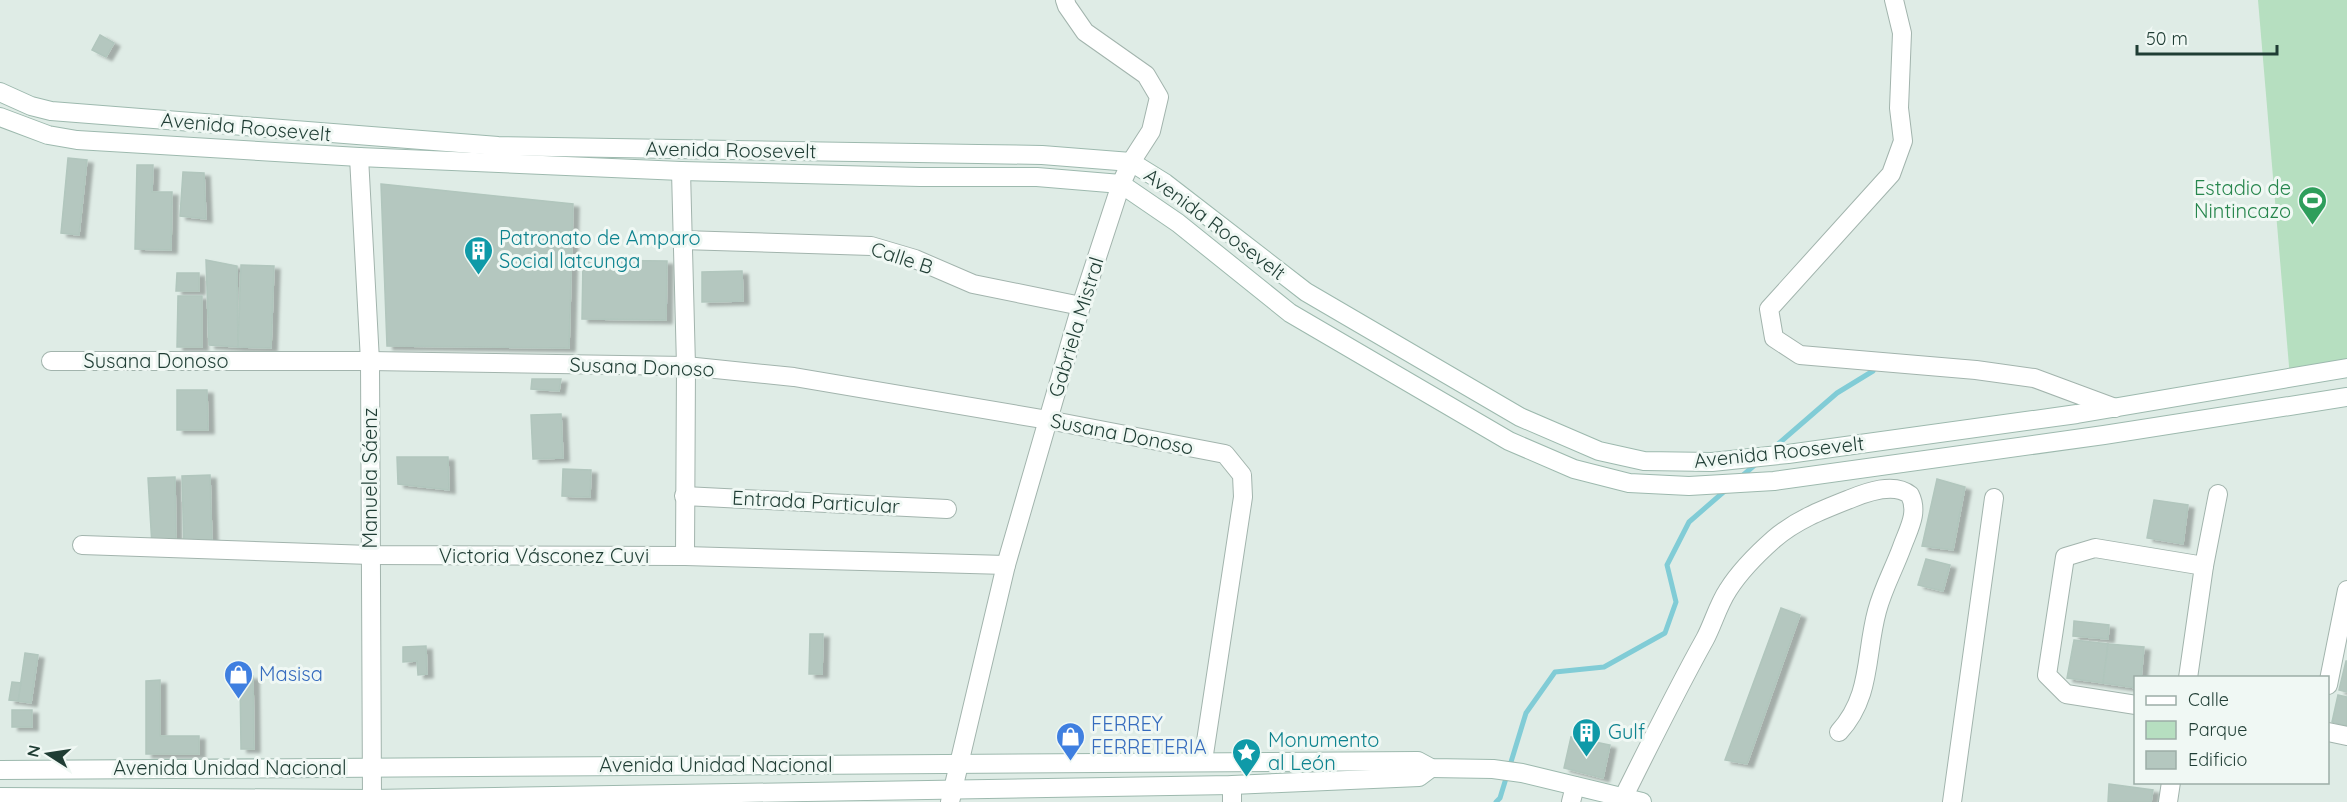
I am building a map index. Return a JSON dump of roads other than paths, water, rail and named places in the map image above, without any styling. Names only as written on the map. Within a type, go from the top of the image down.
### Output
[{"type":"street","name":"Gabriela Mistral","points":[[951,795],[1006,565],[1081,306],[1121,184],[1131,162],[1151,131],[1158,97],[1146,75],[1085,32],[1065,0]]},
{"type":"street","points":[[1894,0],[1902,33],[1899,108],[1903,141],[1892,174],[1769,309],[1774,338],[1800,355],[1976,370],[2034,378],[2115,408]]},
{"type":"street","name":"Avenida Roosevelt","points":[[0,92],[31,106],[51,111],[498,146],[1021,155],[1131,162],[1165,183],[1305,292],[1520,417],[1599,451],[1644,461],[1712,462],[1788,454],[2077,414],[2347,368]]},
{"type":"street","name":"Avenida Roosevelt","points":[[0,117],[48,135],[77,140],[359,157],[681,171],[920,177],[1037,177],[1121,184],[1178,223],[1290,312],[1509,441],[1574,470],[1629,483],[1689,486],[1774,481],[2081,438],[2347,397]]},
{"type":"street","name":"Manuela Sáenz","points":[[359,157],[370,361],[372,799]]},
{"type":"street","points":[[681,171],[686,366],[685,556]]},
{"type":"street","name":"Calle B","points":[[682,240],[871,246],[915,260],[973,284],[1081,306]]},
{"type":"street","name":"Susana Donoso","points":[[51,361],[370,361],[686,366],[794,377],[1048,420],[1225,454],[1242,475],[1243,497],[1203,761]]},
{"type":"street","points":[[2077,414],[2081,438]]},
{"type":"street","points":[[1623,798],[1684,674],[1711,627],[1727,591],[1746,567],[1775,538],[1808,515],[1857,496],[1878,490],[1899,489],[1910,495],[1914,513],[1880,601],[1863,690],[1853,714],[1839,732]]},
{"type":"street","points":[[2188,676],[2204,566],[2218,494]]},
{"type":"street","name":"Entrada Particular","points":[[684,496],[947,508]]},
{"type":"street","points":[[1952,802],[1994,498]]},
{"type":"street","name":"Victoria Vásconez Cuvi","points":[[82,545],[370,555],[685,556],[1006,565]]},
{"type":"street","points":[[2134,705],[2066,694],[2047,675],[2065,557],[2095,548],[2204,566]]},
{"type":"street","points":[[2329,681],[2347,590]]},
{"type":"street","points":[[2329,732],[2347,736]]},
{"type":"street","name":"Avenida Unidad Nacional","points":[[0,770],[1418,761],[1431,768],[1493,769],[1522,773],[1553,781],[1573,794],[1642,802]]},
{"type":"street","name":"Avenida Unidad Nacional","points":[[0,797],[112,800],[1232,793],[1419,777],[1431,768]]},
{"type":"street","points":[[2168,802],[2171,784]]},
{"type":"waterway","points":[[1770,451],[1837,393],[1873,371]]},
{"type":"waterway","points":[[1741,477],[1757,463]]},
{"type":"waterway","points":[[1496,802],[1500,798],[1526,713],[1555,672],[1604,667],[1665,633],[1676,602],[1667,565],[1689,522],[1727,489]]},
{"type":"place","name":"Estadio de Nintincazo","points":[[2312,226]]},
{"type":"place","name":"Patronato de Amparo Social latcunga","points":[[478,276]]},
{"type":"place","name":"Masisa","points":[[238,700]]},
{"type":"place","name":"Gulf","points":[[1587,758]]},
{"type":"place","name":"FERREY FERRETERIA","points":[[1070,762]]},
{"type":"place","name":"Monumento al León","points":[[1247,778]]}]
